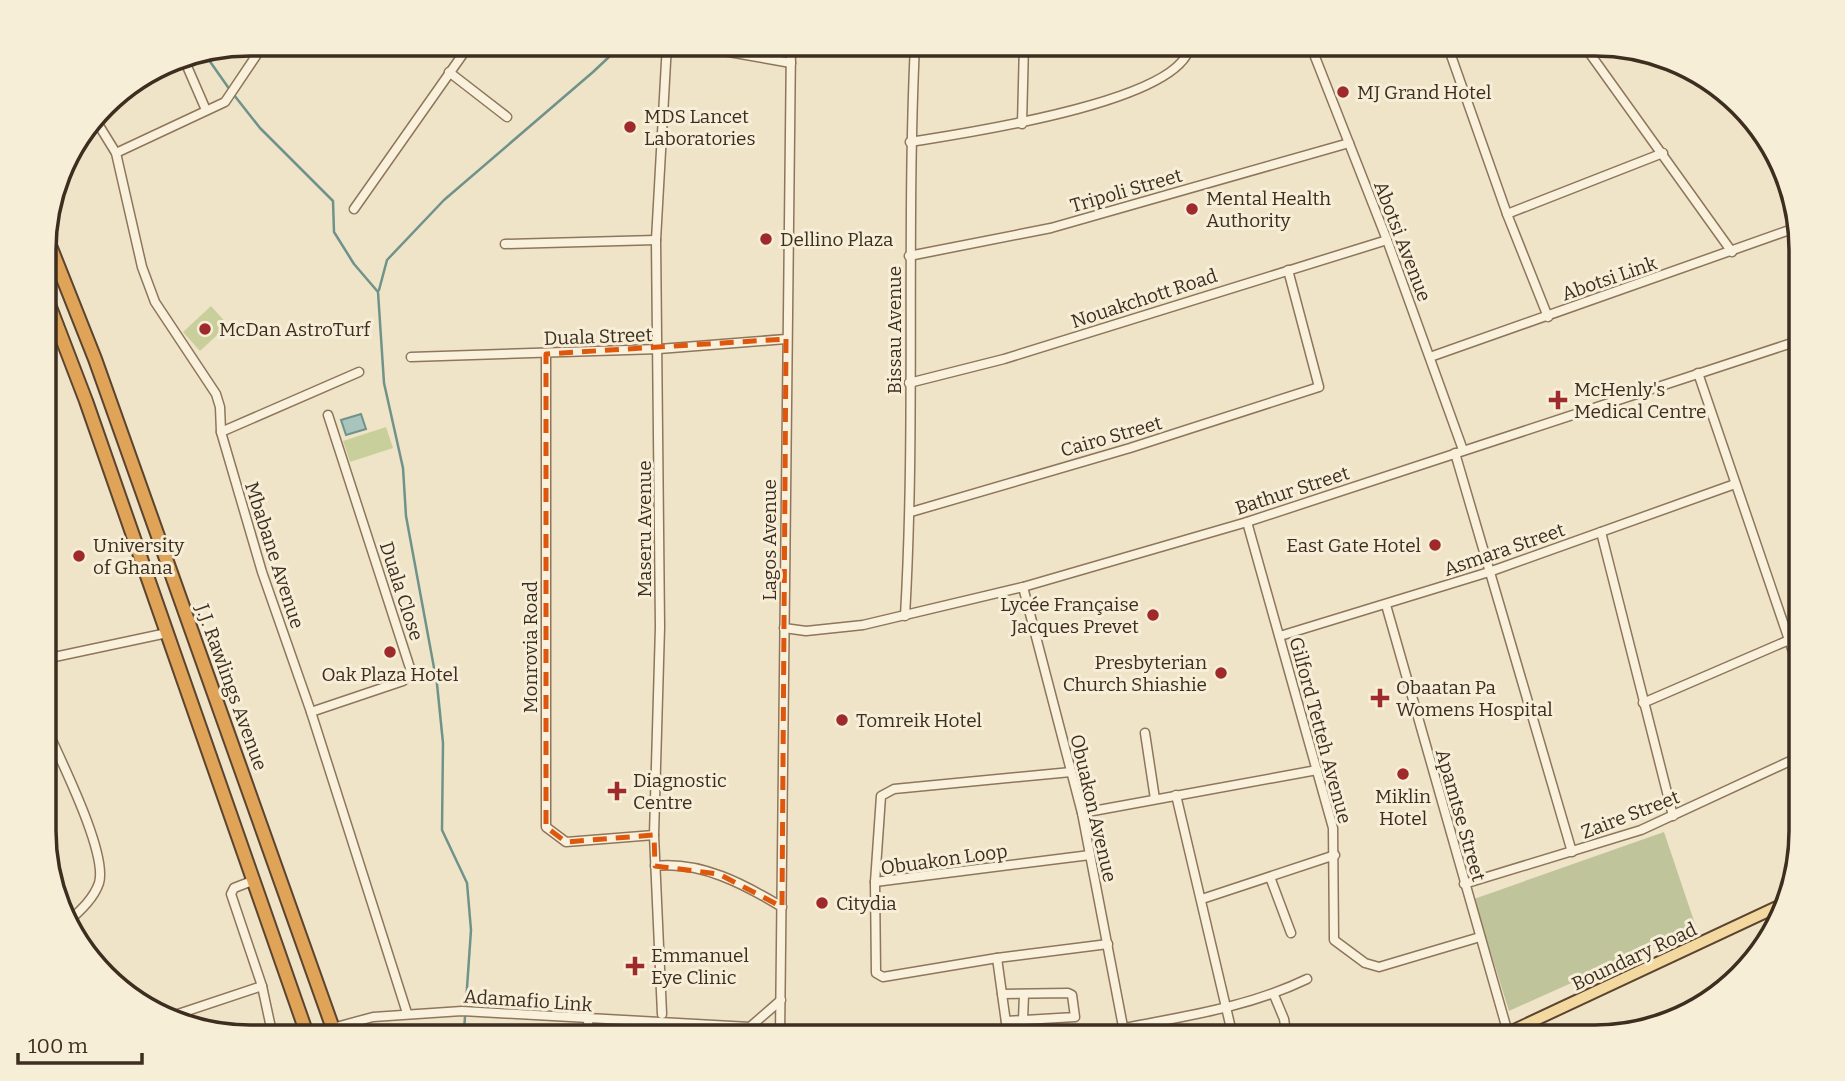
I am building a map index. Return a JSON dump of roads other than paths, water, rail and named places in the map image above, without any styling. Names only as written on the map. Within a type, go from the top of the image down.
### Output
[{"type":"highway","name":"J.J. Rawlings Avenue","points":[[56,259],[95,359],[332,1025]]},
{"type":"highway","points":[[56,322],[303,1025]]},
{"type":"main road","name":"Boundary Road","points":[[1525,1025],[1772,909]]},
{"type":"street","points":[[116,153],[225,102],[257,56]]},
{"type":"street","points":[[354,209],[461,56]]},
{"type":"street","name":"Maseru Avenue","points":[[662,1013],[654,835],[660,627],[656,240],[666,56]]},
{"type":"street","points":[[751,56],[791,63]]},
{"type":"street","name":"Lagos Avenue","points":[[780,1025],[791,56]]},
{"type":"street","name":"Bissau Avenue","points":[[905,617],[911,512],[909,256],[914,56]]},
{"type":"street","points":[[1022,124],[1024,56]]},
{"type":"street","points":[[910,142],[1022,124],[1083,108],[1164,76],[1180,65],[1187,56]]},
{"type":"street","name":"Abotsi Avenue","points":[[1315,56],[1430,357],[1459,452],[1489,572],[1572,852]]},
{"type":"street","points":[[1451,56],[1507,214],[1548,317]]},
{"type":"street","points":[[1592,56],[1732,252]]},
{"type":"street","points":[[187,66],[206,110]]},
{"type":"street","points":[[449,72],[507,117]]},
{"type":"street","name":"Mbabane Avenue","points":[[100,127],[116,153],[148,285],[177,338],[216,394],[220,407],[221,432],[262,572],[311,712],[407,1013]]},
{"type":"street","name":"Tripoli Street","points":[[909,256],[1051,228],[1349,143]]},
{"type":"street","points":[[1507,214],[1663,153]]},
{"type":"street","name":"Abotsi Link","points":[[1430,357],[1788,231]]},
{"type":"street","points":[[505,244],[656,240]]},
{"type":"street","name":"Nouakchott Road","points":[[909,383],[1004,359],[1387,240]]},
{"type":"street","name":"Cairo Street","points":[[911,512],[1319,387],[1288,270]]},
{"type":"street","name":"Duala Street","points":[[411,357],[659,349],[786,339]]},
{"type":"street","name":"Bathur Street","points":[[784,628],[806,631],[863,625],[1023,587],[1247,522],[1789,344]]},
{"type":"street","name":"Monrovia Road","points":[[546,354],[546,827],[566,842],[654,835]]},
{"type":"street","points":[[221,432],[359,372]]},
{"type":"street","points":[[1643,703],[1789,640],[1698,373]]},
{"type":"street","name":"Duala Close","points":[[311,712],[403,681],[411,671],[328,415]]},
{"type":"street","name":"Asmara Street","points":[[1280,636],[1489,572],[1735,484]]},
{"type":"street","name":"Gilford Tetteh Avenue","points":[[1247,522],[1333,828],[1334,940],[1365,963],[1379,967],[1480,937]]},
{"type":"street","points":[[1601,532],[1673,817]]},
{"type":"street","name":"Obuakon Avenue","points":[[1023,587],[1082,813],[1124,1025]]},
{"type":"street","name":"Apamtse Street","points":[[1386,605],[1480,937],[1502,1025]]},
{"type":"street","points":[[56,657],[167,633]]},
{"type":"street","points":[[1145,733],[1156,799]]},
{"type":"street","points":[[56,749],[98,850],[100,880],[94,894],[75,914]]},
{"type":"street","name":"Zaire Street","points":[[1464,884],[1572,852],[1673,817],[1789,762]]},
{"type":"street","points":[[1082,813],[1317,770]]},
{"type":"street","points":[[875,881],[881,796],[886,792],[1071,772]]},
{"type":"street","points":[[1176,795],[1230,1025]]},
{"type":"street","name":"Obuakon Loop","points":[[1090,855],[875,881],[878,976],[997,957],[1108,944]]},
{"type":"street","points":[[1202,899],[1335,855]]},
{"type":"street","points":[[655,866],[692,867],[719,874],[782,906]]},
{"type":"street","points":[[1269,877],[1290,933]]},
{"type":"street","points":[[252,881],[234,888],[231,894],[262,986],[270,1025]]},
{"type":"street","points":[[997,957],[1006,1025]]},
{"type":"street","points":[[1156,1025],[1274,995],[1307,979]]},
{"type":"street","points":[[183,1012],[262,986]]},
{"type":"street","points":[[1002,994],[1068,993],[1072,995],[1075,1017],[1006,1021]]},
{"type":"street","points":[[1023,1020],[1024,995]]},
{"type":"street","points":[[1274,995],[1285,1025]]},
{"type":"street","points":[[752,1025],[781,1000]]},
{"type":"street","name":"Adamafio Link","points":[[361,1025],[407,1013],[462,1011],[703,1025]]},
{"type":"street","points":[[587,1020],[588,1025]]},
{"type":"water","points":[[361,414],[366,429],[346,435],[341,420]]},
{"type":"waterway","points":[[379,290],[387,260],[444,200],[610,56]]},
{"type":"waterway","points":[[209,61],[230,90]]},
{"type":"waterway","points":[[234,95],[260,128],[333,201],[334,232],[354,264],[378,292],[384,383],[403,468],[406,516],[437,684],[443,743],[442,830],[467,883],[471,930],[464,1025]]},
{"type":"place","name":"MJ Grand Hotel","points":[[1343,92]]},
{"type":"place","name":"MDS Lancet Laboratories","points":[[630,127]]},
{"type":"place","name":"Mental Health Authority","points":[[1192,209]]},
{"type":"place","name":"Dellino Plaza","points":[[766,239]]},
{"type":"place","name":"McDan AstroTurf","points":[[205,329]]},
{"type":"place","name":"McHenly's Medical Centre","points":[[1558,400]]},
{"type":"place","name":"East Gate Hotel","points":[[1435,545]]},
{"type":"place","name":"University of Ghana","points":[[79,556]]},
{"type":"place","name":"Lycée Française Jacques Prevet","points":[[1153,615]]},
{"type":"place","name":"Oak Plaza Hotel","points":[[390,652]]},
{"type":"place","name":"Presbyterian Church Shiashie","points":[[1221,673]]},
{"type":"place","name":"Obaatan Pa Womens Hospital","points":[[1380,698]]},
{"type":"place","name":"Tomreik Hotel","points":[[842,720]]},
{"type":"place","name":"Miklin Hotel","points":[[1403,774]]},
{"type":"place","name":"Diagnostic Centre","points":[[617,791]]},
{"type":"place","name":"Citydia","points":[[822,903]]},
{"type":"place","name":"Emmanuel Eye Clinic","points":[[635,966]]}]
